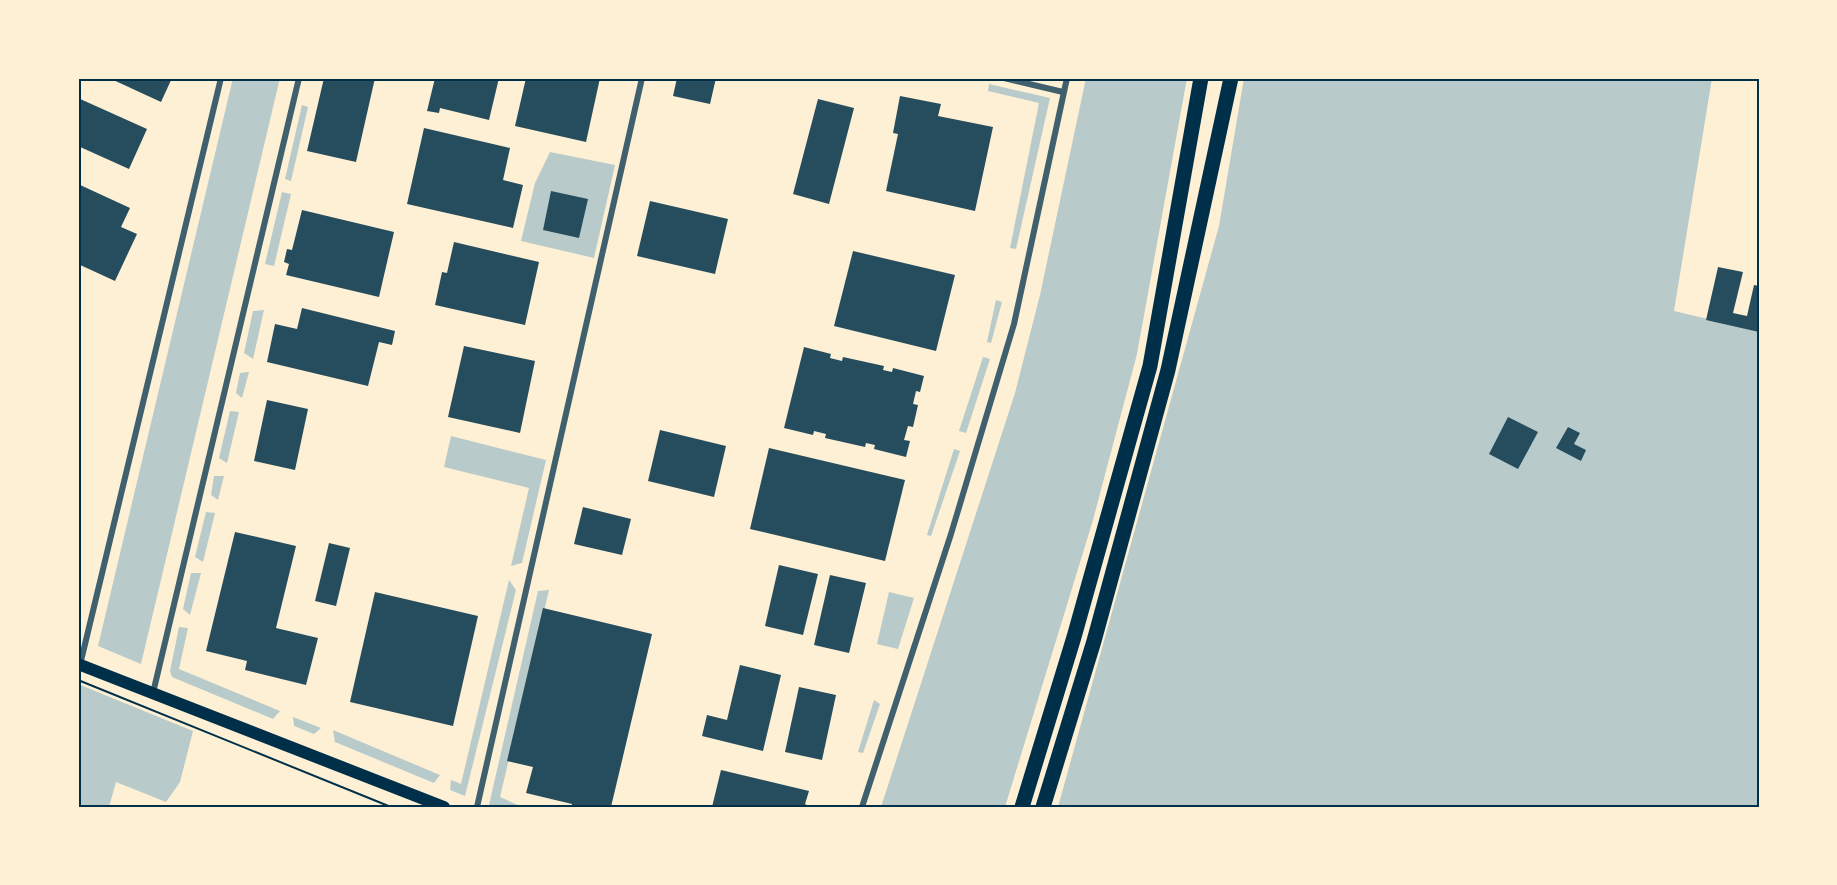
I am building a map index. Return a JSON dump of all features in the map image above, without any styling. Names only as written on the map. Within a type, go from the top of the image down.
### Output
[{"type":"highway","points":[[1022,807],[1077,626],[1150,366],[1201,78]]},
{"type":"highway","points":[[1043,807],[1094,641],[1168,370],[1231,78]]},
{"type":"main road","points":[[79,664],[444,807]]},
{"type":"street","points":[[79,664],[221,78]]},
{"type":"street","points":[[153,693],[299,78]]},
{"type":"street","points":[[477,807],[642,78]]},
{"type":"street","points":[[1004,78],[1063,93]]},
{"type":"street","points":[[862,807],[958,512],[1011,335],[1066,78]]},
{"type":"path","points":[[78,680],[392,807]]},
{"type":"shaded area","points":[[233,78],[280,78],[141,664],[98,646]]},
{"type":"shaded area","points":[[1086,78],[1187,78],[1137,354],[1093,520],[1005,807],[881,807],[1015,393],[1040,295]]},
{"type":"shaded area","points":[[1244,78],[1712,78],[1674,311],[1759,331],[1759,807],[1058,807],[1219,226]]},
{"type":"shaded area","points":[[989,84],[1050,98],[1016,249],[1010,248],[1039,103],[988,91]]},
{"type":"shaded area","points":[[302,105],[308,107],[291,181],[285,179]]},
{"type":"shaded area","points":[[550,152],[615,165],[594,258],[521,241],[535,183]]},
{"type":"shaded area","points":[[282,192],[291,194],[274,266],[265,264]]},
{"type":"shaded area","points":[[996,300],[1002,302],[991,343],[987,342]]},
{"type":"shaded area","points":[[264,310],[253,359],[244,353],[253,311]]},
{"type":"shaded area","points":[[983,357],[990,359],[966,433],[959,431]]},
{"type":"shaded area","points":[[249,372],[242,398],[236,393],[240,373]]},
{"type":"shaded area","points":[[230,411],[239,412],[227,463],[219,458]]},
{"type":"shaded area","points":[[451,436],[546,460],[522,563],[511,566],[529,488],[444,467]]},
{"type":"shaded area","points":[[954,449],[960,451],[931,536],[927,535]]},
{"type":"shaded area","points":[[214,476],[224,476],[218,500],[211,495]]},
{"type":"shaded area","points":[[206,512],[215,513],[203,562],[195,557]]},
{"type":"shaded area","points":[[191,573],[201,573],[190,615],[183,609]]},
{"type":"shaded area","points":[[509,580],[516,590],[465,796],[450,790],[451,780],[461,784]]},
{"type":"shaded area","points":[[549,590],[500,797],[522,807],[489,805],[538,591]]},
{"type":"shaded area","points":[[889,592],[914,598],[898,649],[877,644]]},
{"type":"shaded area","points":[[179,627],[188,628],[179,669],[280,711],[273,719],[172,677],[170,671]]},
{"type":"shaded area","points":[[78,684],[193,731],[180,782],[166,802],[116,782],[109,807],[78,807]]},
{"type":"shaded area","points":[[874,700],[880,704],[863,753],[858,752]]},
{"type":"shaded area","points":[[293,717],[321,728],[314,734],[294,726]]},
{"type":"shaded area","points":[[333,730],[440,775],[434,783],[335,742]]},
{"type":"building","points":[[109,78],[172,78],[161,102]]},
{"type":"building","points":[[324,78],[375,78],[356,162],[307,151]]},
{"type":"building","points":[[435,78],[499,78],[489,120],[440,108],[439,113],[427,111]]},
{"type":"building","points":[[526,78],[600,78],[586,142],[515,126]]},
{"type":"building","points":[[677,78],[716,78],[710,104],[673,96]]},
{"type":"building","points":[[900,96],[941,104],[938,116],[993,127],[975,211],[886,191],[898,134],[893,133]]},
{"type":"building","points":[[78,98],[147,129],[129,169],[78,146]]},
{"type":"building","points":[[818,99],[854,108],[829,204],[793,194]]},
{"type":"building","points":[[424,128],[510,148],[503,180],[523,185],[513,228],[407,204]]},
{"type":"building","points":[[78,184],[130,208],[121,227],[137,234],[115,281],[78,264]]},
{"type":"building","points":[[551,191],[588,199],[579,238],[543,230]]},
{"type":"building","points":[[650,201],[728,219],[715,274],[637,256]]},
{"type":"building","points":[[302,210],[394,232],[379,297],[286,275],[289,264],[284,262],[287,249],[292,250]]},
{"type":"building","points":[[454,242],[539,262],[525,325],[435,305],[442,272],[447,273]]},
{"type":"building","points":[[853,251],[955,275],[936,351],[834,326]]},
{"type":"building","points":[[1718,267],[1743,272],[1733,313],[1747,316],[1754,285],[1759,286],[1759,332],[1706,320]]},
{"type":"building","points":[[302,308],[395,331],[392,345],[379,342],[368,386],[267,362],[275,324],[297,329]]},
{"type":"building","points":[[464,346],[535,361],[520,433],[448,417]]},
{"type":"building","points":[[804,347],[831,354],[830,358],[842,361],[843,357],[884,366],[883,370],[892,372],[893,368],[924,376],[920,392],[916,391],[913,404],[918,405],[913,427],[908,426],[904,440],[910,441],[906,457],[874,449],[875,445],[866,443],[865,447],[825,438],[826,434],[814,431],[813,435],[784,428]]},
{"type":"building","points":[[267,400],[308,409],[295,470],[254,461]]},
{"type":"building","points":[[1508,417],[1538,432],[1518,469],[1489,454]]},
{"type":"building","points":[[1568,427],[1580,433],[1574,444],[1586,450],[1581,461],[1556,448]]},
{"type":"building","points":[[660,430],[726,446],[714,497],[648,481]]},
{"type":"building","points":[[769,448],[905,480],[885,561],[750,529]]},
{"type":"building","points":[[583,507],[631,519],[622,555],[574,544]]},
{"type":"building","points":[[235,532],[296,546],[276,628],[318,638],[306,685],[245,670],[247,661],[206,651]]},
{"type":"building","points":[[329,543],[350,548],[336,606],[315,601]]},
{"type":"building","points":[[779,565],[818,574],[803,635],[765,626]]},
{"type":"building","points":[[830,575],[866,583],[849,653],[814,645]]},
{"type":"building","points":[[375,592],[478,616],[453,726],[350,702]]},
{"type":"building","points":[[543,608],[652,634],[611,807],[571,807],[572,804],[526,793],[533,767],[507,761]]},
{"type":"building","points":[[740,665],[781,675],[763,751],[702,736],[707,715],[727,720]]},
{"type":"building","points":[[799,687],[836,695],[822,760],[785,752]]},
{"type":"building","points":[[721,770],[809,791],[805,804],[810,807],[712,807]]}]
